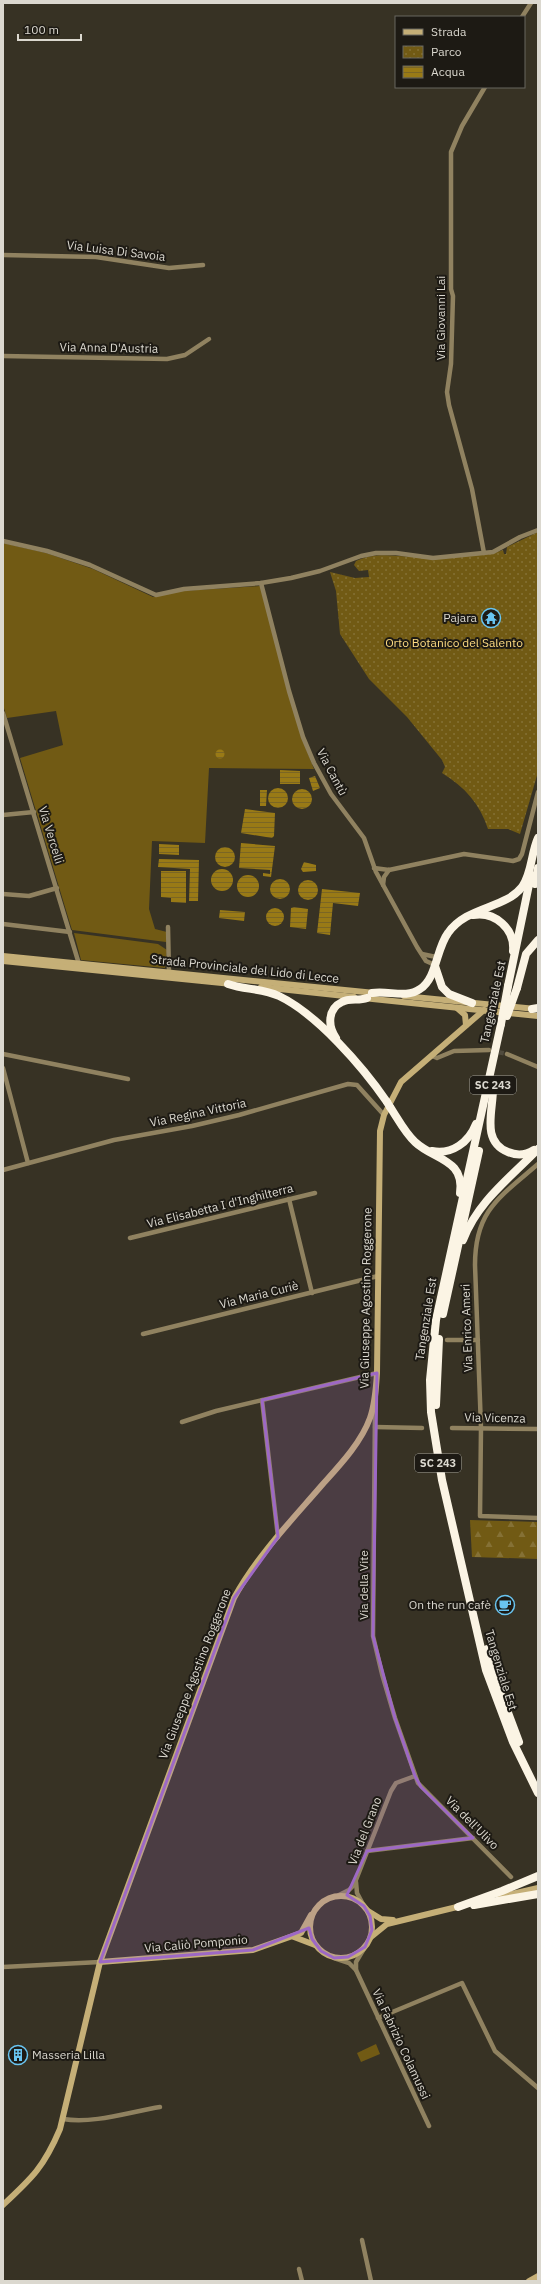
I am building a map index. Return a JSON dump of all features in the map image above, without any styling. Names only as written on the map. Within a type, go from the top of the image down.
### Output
[{"type":"highway","points":[[342,1047],[331,1030],[330,1019],[334,1008],[342,1002],[370,996],[381,991],[404,994],[416,992],[430,979],[444,938],[458,922],[467,915],[517,892],[526,880],[538,838]]},
{"type":"highway","name":"Tangenziale Est","points":[[511,987],[538,843]]},
{"type":"highway","name":"Tangenziale Est","points":[[538,868],[505,1015],[442,1318],[438,1349],[436,1409],[440,1445],[495,1678],[538,1793]]},
{"type":"highway","points":[[458,922],[473,915],[487,914],[496,918],[506,928],[513,947],[511,987]]},
{"type":"highway","points":[[511,987],[526,954],[538,940]]},
{"type":"highway","points":[[435,961],[442,987],[449,994],[472,1003]]},
{"type":"highway","points":[[228,984],[265,991],[287,1000],[304,1012],[342,1047],[365,1072],[411,1139],[421,1147],[448,1162],[458,1174],[461,1185],[455,1218],[457,1225]]},
{"type":"highway","points":[[421,1147],[442,1152],[463,1144],[475,1128],[490,1086]]},
{"type":"highway","points":[[490,1086],[493,1100],[489,1126],[491,1136],[496,1145],[506,1152],[517,1155],[529,1153],[538,1148]]},
{"type":"highway","name":"Tangenziale Est","points":[[490,1086],[436,1320],[432,1349],[431,1412],[435,1448],[486,1670],[500,1712],[534,1781]]},
{"type":"highway","points":[[452,1274],[467,1230],[476,1214],[493,1192],[538,1148]]},
{"type":"highway","points":[[534,1781],[538,1798]]},
{"type":"highway","points":[[461,1906],[502,1892],[538,1876]]},
{"type":"highway","points":[[461,1906],[538,1894]]},
{"type":"street","points":[[523,16],[530,3]]},
{"type":"street","name":"Via Giovanni Lai","points":[[484,88],[462,126],[451,152],[451,289],[453,296],[451,364],[447,392],[448,405],[472,489],[484,553]]},
{"type":"street","name":"Via Luisa Di Savoia","points":[[3,255],[96,257],[169,268],[203,265]]},
{"type":"street","name":"Via Anna D'Austria","points":[[3,356],[167,359],[185,355],[209,339]]},
{"type":"street","points":[[3,541],[47,551],[90,565],[152,595],[194,587],[261,583],[320,571],[348,560],[376,553],[396,552],[433,558],[484,553],[502,548],[520,537],[538,530]]},
{"type":"street","name":"Via Cantù","points":[[261,583],[287,685],[304,737],[331,794],[367,843],[374,868],[426,961],[435,961]]},
{"type":"street","name":"Via Vercelli","points":[[3,713],[79,964]]},
{"type":"street","points":[[374,868],[389,870],[460,854],[513,861],[519,859],[522,854],[538,792]]},
{"type":"street","points":[[3,816],[34,812]]},
{"type":"street","points":[[383,885],[384,877],[389,870]]},
{"type":"street","points":[[3,894],[30,896],[57,888]]},
{"type":"street","points":[[3,924],[70,932]]},
{"type":"street","points":[[168,927],[169,972]]},
{"type":"street","points":[[422,954],[435,961]]},
{"type":"street","name":"Strada Provinciale del Lido di Lecce","points":[[3,956],[169,972],[456,1007],[485,1007]]},
{"type":"street","name":"Strada Provinciale del Lido di Lecce","points":[[3,961],[228,984],[472,1003],[485,1007]]},
{"type":"street","points":[[456,1007],[465,1015],[466,1025]]},
{"type":"street","points":[[485,1007],[536,1009]]},
{"type":"street","points":[[485,1007],[538,1016]]},
{"type":"street","name":"Via Giuseppe Agostino Roggerone","points":[[3,2205],[36,2174],[49,2155],[63,2119],[100,1962],[234,1598],[258,1560],[335,1471],[358,1441],[369,1420],[375,1398],[377,1373],[380,1132],[384,1115],[401,1082],[432,1056],[485,1007]]},
{"type":"street","points":[[432,1056],[437,1058],[460,1050],[489,1050]]},
{"type":"street","points":[[3,1054],[128,1079]]},
{"type":"street","points":[[507,1054],[538,1067]]},
{"type":"street","points":[[3,1068],[28,1163]]},
{"type":"street","name":"Via Regina Vittoria","points":[[3,1170],[114,1140],[239,1116],[348,1084],[357,1085],[384,1115]]},
{"type":"street","name":"Via Enrico Ameri","points":[[538,1164],[494,1203],[478,1231],[475,1253],[481,1428],[480,1516],[538,1518]]},
{"type":"street","name":"Via Elisabetta I d'Inghilterra","points":[[130,1238],[315,1193]]},
{"type":"street","points":[[289,1199],[312,1292]]},
{"type":"street","name":"Via Maria Curiè","points":[[143,1334],[378,1276]]},
{"type":"street","points":[[447,1340],[478,1340]]},
{"type":"street","points":[[182,1422],[262,1400],[377,1373]]},
{"type":"street","name":"Via della Vite","points":[[375,1398],[373,1636],[393,1711],[418,1783]]},
{"type":"street","points":[[262,1400],[278,1537]]},
{"type":"street","points":[[375,1427],[422,1428]]},
{"type":"street","name":"Via Vicenza","points":[[452,1428],[538,1429]]},
{"type":"street","name":"Via del Grano","points":[[357,1878],[391,1791],[396,1783],[415,1776]]},
{"type":"street","name":"Via dell'Ulivo","points":[[418,1783],[510,1877]]},
{"type":"street","points":[[367,1851],[473,1838]]},
{"type":"street","points":[[339,1895],[352,1888],[357,1878]]},
{"type":"street","points":[[357,1878],[357,1893],[372,1924],[370,1938]]},
{"type":"street","points":[[356,1970],[356,1962],[364,1947],[370,1938],[383,1926],[402,1920],[538,1888]]},
{"type":"street","points":[[339,1895],[350,1896],[381,1919],[402,1920]]},
{"type":"street","name":"Via Caliò Pomponio","points":[[100,1962],[253,1950],[292,1937],[304,1930],[311,1915],[321,1902],[339,1895]]},
{"type":"street","points":[[311,1915],[309,1930],[315,1945]]},
{"type":"street","points":[[292,1937],[298,1937],[315,1945],[321,1951],[349,1964],[356,1970]]},
{"type":"street","points":[[334,1958],[348,1957],[364,1947]]},
{"type":"street","points":[[3,1967],[100,1962]]},
{"type":"street","name":"Via Fabrizio Colamussi","points":[[356,1970],[429,2126]]},
{"type":"street","points":[[378,2018],[462,1983],[495,2051],[538,2088]]},
{"type":"street","points":[[63,2119],[92,2119],[160,2107]]},
{"type":"street","points":[[362,2240],[371,2281]]},
{"type":"street","points":[[299,2269],[302,2281]]},
{"type":"street","points":[[529,2281],[538,2276]]},
{"type":"highlighted area","points":[[377,1373],[373,1636],[395,1718],[415,1776],[421,1787],[473,1838],[367,1851],[347,1895],[364,1906],[370,1916],[372,1930],[365,1947],[348,1957],[334,1958],[321,1951],[312,1939],[309,1928],[253,1950],[100,1962],[234,1598],[278,1537],[262,1400]]},
{"type":"green space","name":"Orto Botanico del Salento","points":[[538,532],[538,772],[520,834],[508,829],[488,829],[481,812],[471,797],[458,784],[442,773],[445,767],[442,760],[407,717],[369,679],[340,634],[336,591],[330,572],[355,578],[369,577],[368,570],[359,571],[354,565],[356,561],[370,556],[391,555],[434,557],[494,553],[503,550],[504,554],[506,554],[507,547]]},
{"type":"green space","points":[[3,543],[46,553],[93,569],[153,597],[182,591],[260,586],[301,736],[314,769],[209,768],[205,843],[152,841],[149,909],[155,929],[167,932],[166,942],[72,930],[20,758],[63,745],[56,711],[7,718],[3,705]]},
{"type":"green space","points":[[74,933],[158,944],[167,950],[165,968],[81,960]]},
{"type":"green space","points":[[470,1520],[538,1522],[538,1559],[472,1557]]},
{"type":"green space","points":[[376,2044],[380,2054],[361,2062],[357,2053]]},
{"type":"water","points":[[220,749],[225,754],[220,759],[215,754]]},
{"type":"water","points":[[280,770],[300,771],[300,784],[280,784]]},
{"type":"water","points":[[315,776],[320,788],[313,791],[309,778]]},
{"type":"water","points":[[278,788],[285,791],[288,798],[285,805],[278,808],[271,805],[268,798],[271,791]]},
{"type":"water","points":[[302,789],[309,792],[312,799],[309,806],[302,809],[295,806],[292,799],[295,792]]},
{"type":"water","points":[[260,790],[267,790],[266,806],[260,806]]},
{"type":"water","points":[[245,809],[275,813],[274,836],[272,838],[241,833]]},
{"type":"water","points":[[241,843],[275,846],[271,877],[263,876],[263,873],[270,874],[270,870],[239,868]]},
{"type":"water","points":[[159,844],[179,845],[179,855],[159,854]]},
{"type":"water","points":[[221,847],[229,847],[235,853],[235,861],[229,867],[221,867],[215,861],[215,853]]},
{"type":"water","points":[[159,859],[199,860],[198,901],[189,901],[190,869],[158,867]]},
{"type":"water","points":[[304,862],[316,865],[316,871],[303,872],[301,869]]},
{"type":"water","points":[[222,869],[226,870],[232,876],[232,884],[226,890],[222,891],[218,890],[212,884],[211,880],[212,876],[218,870]]},
{"type":"water","points":[[161,871],[186,871],[186,903],[171,902],[171,898],[161,897]]},
{"type":"water","points":[[248,875],[256,878],[259,886],[256,894],[248,897],[240,894],[237,886],[240,878]]},
{"type":"water","points":[[280,879],[287,882],[290,889],[287,896],[280,899],[273,896],[270,889],[273,882]]},
{"type":"water","points":[[304,880],[312,880],[318,886],[318,894],[312,900],[304,900],[298,894],[298,886]]},
{"type":"water","points":[[322,889],[360,893],[358,906],[333,903],[330,935],[317,933]]},
{"type":"water","points":[[275,908],[281,911],[284,917],[281,923],[275,926],[269,923],[266,917],[269,911]]},
{"type":"water","points":[[291,908],[308,909],[306,929],[290,927]]},
{"type":"water","points":[[220,910],[245,912],[244,921],[219,918]]},
{"type":"tunnel","points":[[493,1051],[507,1054]]},
{"type":"place","name":"Pajara","points":[[491,618]]},
{"type":"place","name":"On the run cafè","points":[[505,1605]]},
{"type":"place","name":"Masseria Lilla","points":[[18,2055]]}]
